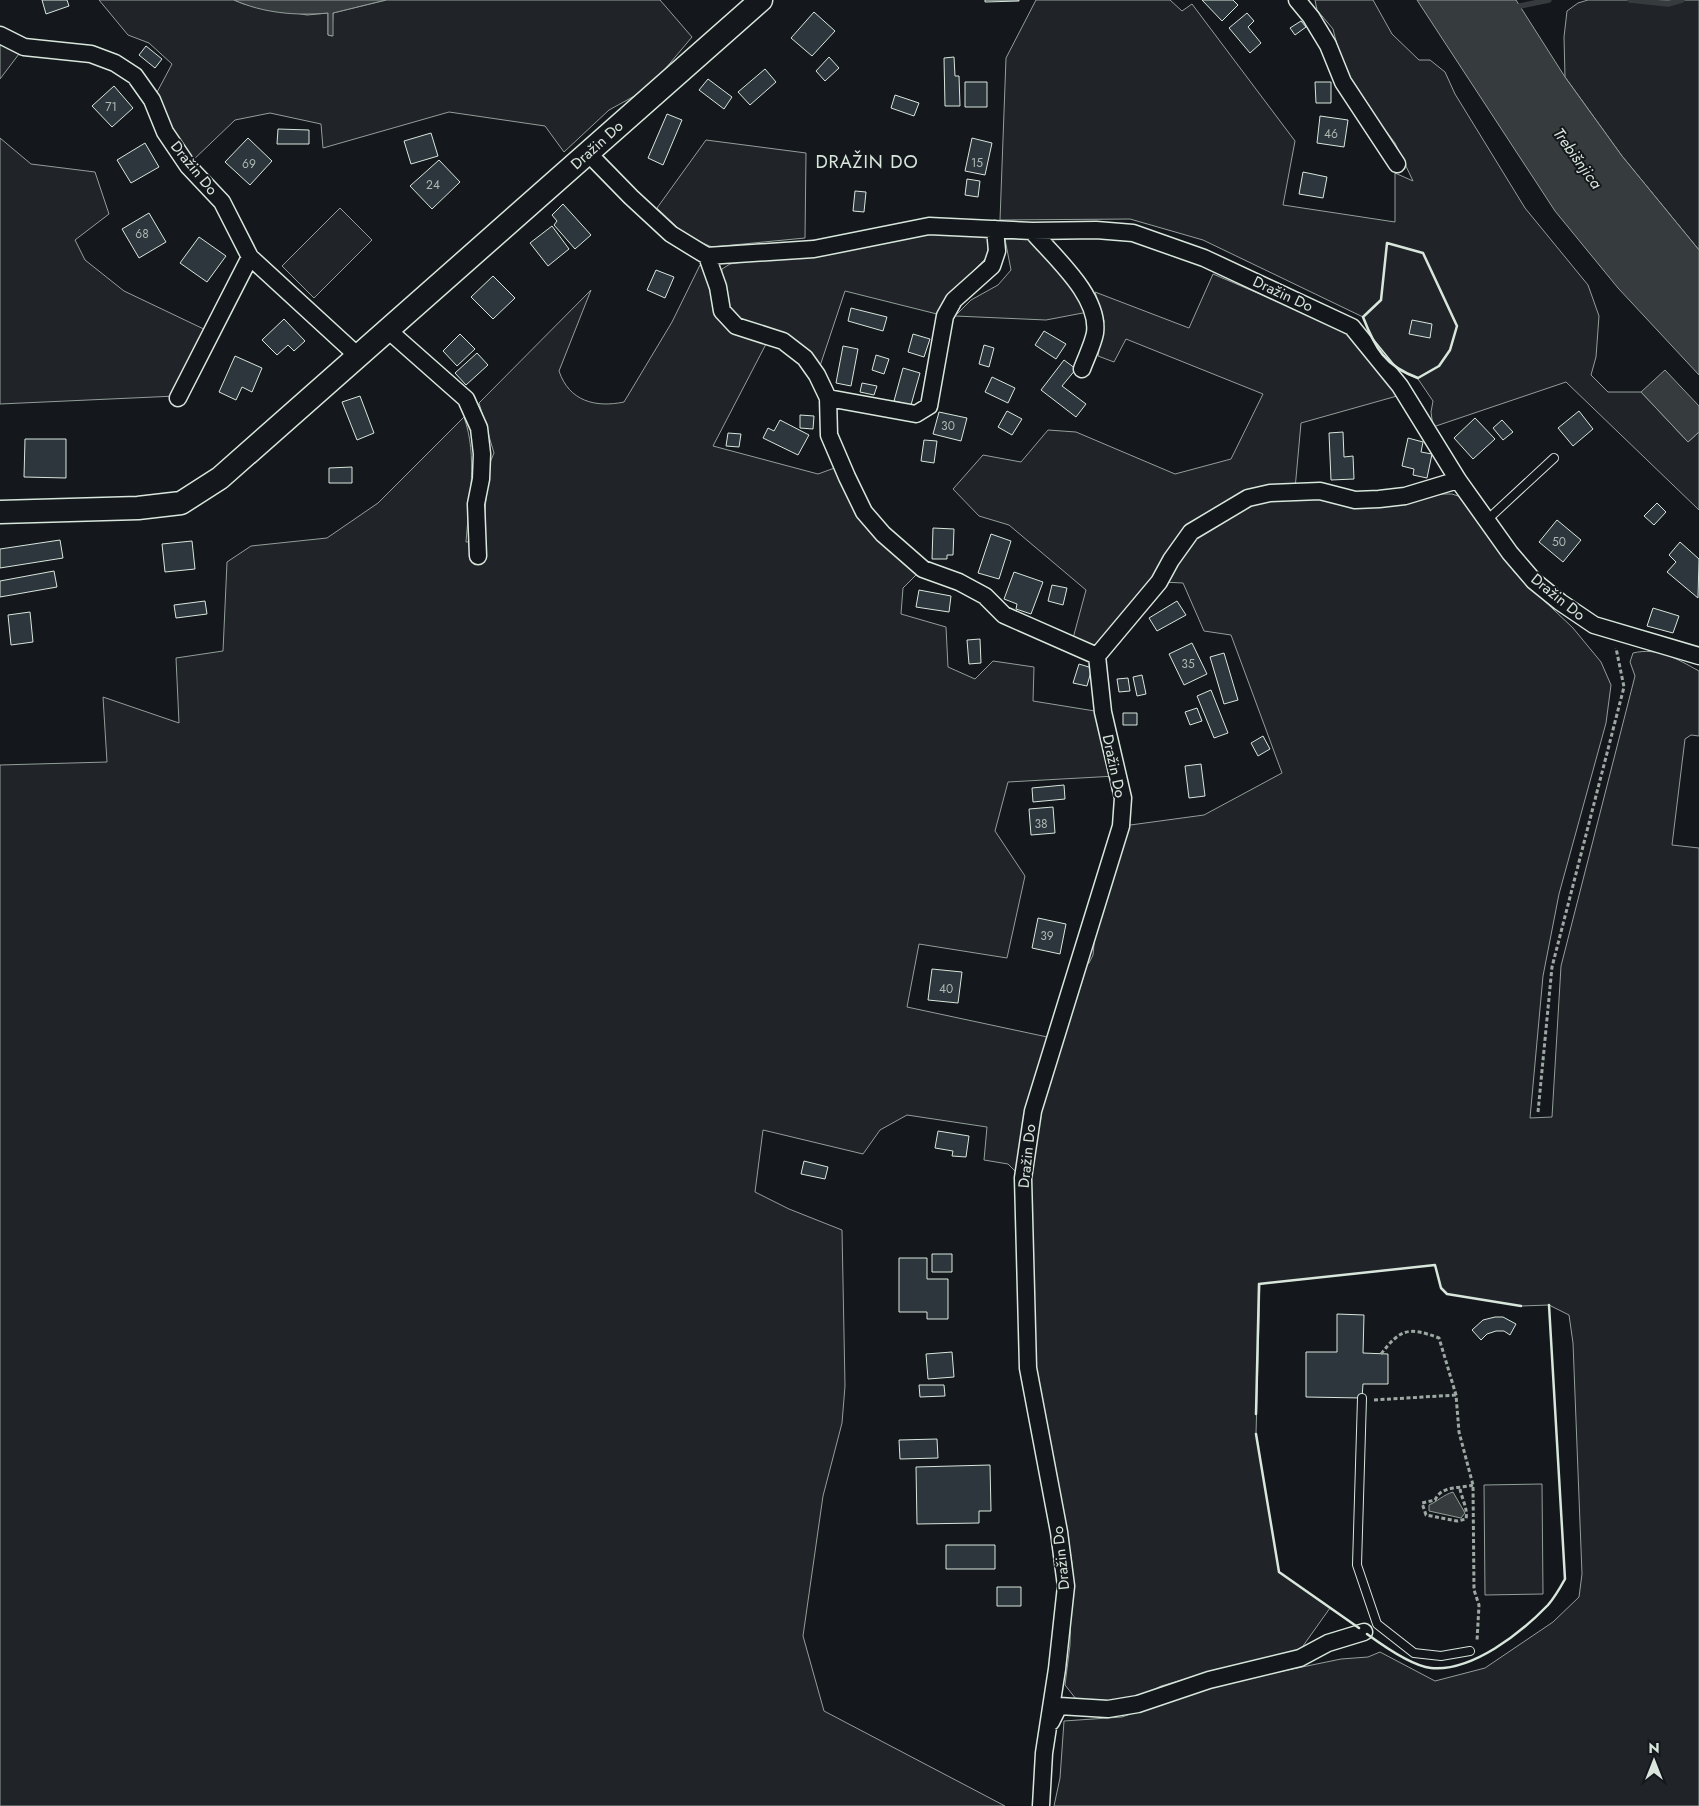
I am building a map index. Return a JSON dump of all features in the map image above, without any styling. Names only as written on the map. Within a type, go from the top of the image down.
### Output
[{"type":"street","name":"Dražin Do","points":[[0,512],[138,508],[182,503],[220,478],[389,331],[588,152],[762,0]]},
{"type":"street","points":[[1297,0],[1312,17],[1328,45],[1344,82],[1397,164]]},
{"type":"street","name":"Dražin Do","points":[[0,35],[24,47],[91,54],[115,63],[135,76],[152,100],[165,132],[188,166],[222,202],[250,258],[359,357]]},
{"type":"street","points":[[588,152],[672,234],[707,256],[718,287],[722,311],[736,326],[783,341],[805,358],[818,375],[828,398],[829,435],[864,512],[883,534],[923,569],[959,582],[985,596],[1004,615],[1098,656],[1159,582],[1171,560],[1191,532],[1248,498],[1270,493],[1320,492],[1355,500],[1378,500],[1405,496],[1458,480]]},
{"type":"street","name":"Dražin Do","points":[[707,256],[814,250],[929,226],[1032,231],[1096,230],[1132,233],[1204,258],[1352,327],[1400,386],[1458,480],[1510,553],[1534,581],[1594,625],[1699,656]]},
{"type":"street","points":[[828,398],[916,414],[929,406],[945,316],[954,300],[992,266],[998,251],[995,229]]},
{"type":"street","points":[[1032,231],[1087,296],[1094,310],[1095,333],[1082,369]]},
{"type":"street","points":[[178,398],[250,258]]},
{"type":"street","points":[[389,331],[466,399],[479,428],[482,454],[481,479],[476,504],[478,556]]},
{"type":"street","name":"Dražin Do","points":[[1041,1806],[1044,1753],[1057,1669],[1066,1586],[1059,1532],[1028,1368],[1023,1178],[1033,1111],[1121,826],[1123,798],[1103,712],[1098,656]]},
{"type":"street","points":[[1049,1727],[1059,1706],[1108,1708],[1138,1704],[1209,1680],[1300,1658],[1328,1643],[1371,1628]]},
{"type":"lane","points":[[1487,520],[1554,458]]},
{"type":"lane","points":[[1362,1399],[1357,1565],[1371,1628],[1414,1653],[1441,1656],[1470,1652]]},
{"type":"path","points":[[1538,1112],[1552,967],[1624,687],[1613,632]]},
{"type":"path","points":[[1381,1354],[1394,1336],[1416,1330],[1439,1338],[1456,1395],[1459,1432],[1473,1485],[1474,1590],[1479,1605],[1477,1644],[1470,1652]]},
{"type":"path","points":[[1362,1399],[1456,1395]]},
{"type":"path","points":[[1460,1488],[1462,1503],[1467,1512],[1466,1520],[1457,1521],[1426,1515],[1422,1503],[1435,1500],[1438,1493],[1448,1488],[1473,1485]]},
{"type":"shaded area","points":[[99,0],[234,0],[244,4],[307,15],[328,13],[328,35],[332,36],[333,13],[386,0],[660,0],[692,37],[649,88],[609,110],[564,152],[545,126],[449,112],[323,148],[321,124],[270,113],[235,120],[190,163],[155,96],[172,64],[149,43],[128,35]]},
{"type":"shaded area","points":[[1036,0],[1170,0],[1182,11],[1192,4],[1295,141],[1283,205],[1395,222],[1395,173],[1413,181],[1395,143],[1367,106],[1350,77],[1338,49],[1333,29],[1317,10],[1315,0],[1373,0],[1392,34],[1419,60],[1430,60],[1445,72],[1455,94],[1525,208],[1588,285],[1599,316],[1596,357],[1591,375],[1608,392],[1641,392],[1688,442],[1699,432],[1699,510],[1566,382],[1433,427],[1431,412],[1433,401],[1418,379],[1398,370],[1373,343],[1363,317],[1203,240],[1130,219],[1000,220],[1006,58]]},
{"type":"shaded area","points":[[1588,0],[1699,0],[1699,250],[1622,156],[1565,77],[1564,37],[1567,11],[1578,3]]},
{"type":"shaded area","points":[[0,38],[22,50],[0,79]]},
{"type":"shaded area","points":[[0,138],[31,164],[95,172],[109,214],[75,240],[85,260],[124,291],[210,332],[176,396],[0,404]]},
{"type":"shaded area","points":[[706,140],[806,153],[805,238],[712,247],[686,236],[657,208]]},
{"type":"shaded area","points":[[340,208],[372,240],[314,298],[282,266]]},
{"type":"shaded area","points":[[935,232],[988,238],[988,256],[959,285],[937,314],[845,291],[820,366],[748,326],[727,308],[721,275],[722,269],[730,264]]},
{"type":"shaded area","points":[[1005,239],[1029,239],[1061,274],[1088,312],[1046,320],[955,316],[971,300],[998,285],[1011,270]]},
{"type":"shaded area","points":[[700,265],[707,271],[715,306],[766,344],[713,446],[818,474],[840,466],[916,575],[903,588],[901,614],[946,627],[948,667],[975,679],[993,661],[1034,667],[1033,701],[1101,712],[1116,776],[1008,782],[995,831],[1025,876],[1007,958],[919,944],[907,1007],[1052,1038],[1021,1177],[1008,1164],[984,1160],[987,1127],[907,1115],[880,1130],[863,1154],[763,1130],[755,1192],[789,1209],[842,1230],[845,1386],[842,1423],[823,1496],[803,1636],[824,1711],[1005,1806],[0,1806],[0,765],[107,762],[103,697],[179,723],[176,658],[223,651],[227,562],[251,546],[327,538],[378,503],[464,417],[471,448],[472,463],[466,542],[486,541],[484,528],[488,467],[494,453],[479,403],[591,290],[559,371],[569,389],[576,396],[584,400],[603,404],[624,402],[672,322]]},
{"type":"shaded area","points":[[1213,274],[1323,321],[1350,336],[1397,396],[1301,423],[1295,489],[1218,512],[1097,654],[1072,642],[1086,590],[1009,525],[979,516],[953,489],[983,455],[1021,462],[1048,430],[1076,432],[1175,474],[1231,459],[1263,394],[1126,339],[1114,362],[1098,356],[1104,321],[1095,292],[1189,328]]},
{"type":"shaded area","points":[[1452,494],[1464,498],[1515,573],[1573,628],[1601,662],[1611,685],[1606,723],[1559,894],[1543,976],[1530,1118],[1552,1117],[1561,966],[1635,676],[1630,662],[1633,653],[1651,652],[1667,655],[1699,671],[1699,736],[1691,735],[1685,739],[1672,845],[1699,848],[1699,1806],[1054,1806],[1060,1778],[1064,1721],[1122,1717],[1215,1685],[1341,1659],[1368,1657],[1380,1652],[1435,1681],[1485,1668],[1553,1622],[1579,1597],[1582,1574],[1573,1343],[1569,1315],[1549,1305],[1521,1306],[1447,1294],[1441,1288],[1435,1265],[1260,1284],[1256,1434],[1279,1572],[1330,1608],[1298,1653],[1203,1674],[1161,1686],[1137,1698],[1108,1703],[1076,1699],[1065,1685],[1070,1645],[1072,1564],[1068,1537],[1055,1493],[1032,1368],[1027,1180],[1037,1112],[1084,967],[1089,963],[1093,955],[1095,934],[1123,826],[1204,815],[1282,773],[1231,635],[1204,631],[1183,583],[1162,582],[1192,532],[1249,500]]},
{"type":"shaded area","points":[[1542,1484],[1543,1594],[1485,1595],[1484,1485]]},
{"type":"water","points":[[234,0],[386,0],[333,13],[333,36],[328,35],[328,13],[304,14],[268,11]]},
{"type":"water","name":"Trebišnjica","points":[[1417,0],[1516,0],[1565,77],[1622,156],[1699,250],[1699,375],[1618,288],[1555,211]]},
{"type":"water","points":[[1665,370],[1699,406],[1699,432],[1688,442],[1641,392]]},
{"type":"water","points":[[1453,1492],[1465,1513],[1461,1518],[1429,1511],[1429,1505]]},
{"type":"building","points":[[42,0],[67,0],[69,6],[46,14]]},
{"type":"building","points":[[985,0],[1019,0],[1019,1],[985,2]]},
{"type":"building","points":[[1202,0],[1233,0],[1238,5],[1222,21]]},
{"type":"building","points":[[814,12],[835,31],[812,56],[791,38]]},
{"type":"building","points":[[1247,13],[1254,21],[1248,27],[1261,43],[1250,53],[1229,28]]},
{"type":"building","points":[[1301,21],[1306,27],[1295,35],[1290,28]]},
{"type":"building","points":[[146,46],[162,59],[155,68],[139,55]]},
{"type":"building","points":[[829,57],[839,68],[825,81],[816,71]]},
{"type":"building","points":[[954,57],[955,76],[959,76],[960,106],[945,106],[944,58]]},
{"type":"building","points":[[765,69],[776,82],[750,105],[738,92]]},
{"type":"building","points":[[708,79],[732,97],[724,109],[699,90]]},
{"type":"building","points":[[965,82],[987,82],[987,107],[965,107]]},
{"type":"building","points":[[1315,82],[1331,82],[1331,103],[1316,103]]},
{"type":"building","points":[[114,86],[133,108],[112,127],[92,106]]},
{"type":"building","points":[[895,95],[919,103],[914,116],[891,108]]},
{"type":"building","points":[[667,114],[682,120],[663,165],[648,158]]},
{"type":"building","points":[[1320,116],[1348,120],[1344,147],[1317,143]]},
{"type":"building","points":[[278,129],[309,130],[309,144],[277,144]]},
{"type":"building","points":[[431,133],[438,156],[411,164],[404,141]]},
{"type":"building","points":[[248,138],[272,161],[250,185],[225,162]]},
{"type":"building","points":[[972,138],[992,143],[985,175],[965,171]]},
{"type":"building","points":[[145,143],[159,167],[131,183],[117,160]]},
{"type":"building","points":[[439,160],[460,182],[432,209],[410,186]]},
{"type":"building","points":[[1303,172],[1327,177],[1323,198],[1299,194]]},
{"type":"building","points":[[967,179],[980,181],[978,197],[965,195]]},
{"type":"building","points":[[855,191],[866,192],[864,212],[853,211]]},
{"type":"building","points":[[563,204],[591,235],[575,249],[554,225],[557,221],[552,215]]},
{"type":"building","points":[[149,213],[166,242],[139,258],[122,229]]},
{"type":"building","points":[[552,226],[569,249],[548,266],[530,243]]},
{"type":"building","points":[[199,237],[226,256],[207,282],[180,263]]},
{"type":"building","points":[[656,270],[674,277],[665,298],[647,290]]},
{"type":"building","points":[[493,276],[515,298],[493,319],[471,297]]},
{"type":"building","points":[[851,308],[887,317],[883,331],[848,321]]},
{"type":"building","points":[[284,319],[305,341],[294,351],[288,345],[277,355],[262,340]]},
{"type":"building","points":[[1412,320],[1432,324],[1430,338],[1409,334]]},
{"type":"building","points":[[1044,331],[1066,344],[1056,359],[1035,345]]},
{"type":"building","points":[[460,334],[475,349],[457,366],[443,351]]},
{"type":"building","points":[[913,334],[930,339],[924,357],[908,352]]},
{"type":"building","points":[[984,345],[994,348],[989,367],[979,364]]},
{"type":"building","points":[[843,346],[858,349],[851,386],[836,383]]},
{"type":"building","points":[[477,353],[488,365],[466,385],[455,373]]},
{"type":"building","points":[[876,355],[889,359],[884,374],[872,370]]},
{"type":"building","points":[[235,356],[262,368],[252,392],[242,387],[236,400],[219,392]]},
{"type":"building","points":[[1064,360],[1076,369],[1062,386],[1086,404],[1076,417],[1041,390]]},
{"type":"building","points":[[903,368],[920,373],[911,405],[894,401]]},
{"type":"building","points":[[992,377],[1015,388],[1008,403],[985,392]]},
{"type":"building","points":[[862,383],[877,386],[874,395],[860,392]]},
{"type":"building","points":[[360,396],[374,433],[357,440],[342,402]]},
{"type":"building","points":[[1007,411],[1022,419],[1012,435],[998,427]]},
{"type":"building","points":[[1579,411],[1593,429],[1573,446],[1558,428]]},
{"type":"building","points":[[939,412],[967,418],[961,441],[933,434]]},
{"type":"building","points":[[800,415],[814,416],[813,429],[800,428]]},
{"type":"building","points":[[1475,418],[1495,439],[1473,459],[1454,438]]},
{"type":"building","points":[[780,420],[809,435],[798,455],[763,438],[768,428],[774,431]]},
{"type":"building","points":[[1502,420],[1513,432],[1503,440],[1493,428]]},
{"type":"building","points":[[1343,432],[1344,457],[1353,456],[1354,479],[1331,480],[1329,433]]},
{"type":"building","points":[[728,433],[741,434],[739,447],[726,446]]},
{"type":"building","points":[[1408,438],[1423,442],[1421,452],[1432,454],[1427,478],[1413,475],[1414,469],[1402,466]]},
{"type":"building","points":[[25,439],[66,439],[66,478],[24,477]]},
{"type":"building","points":[[924,440],[937,441],[934,463],[921,461]]},
{"type":"building","points":[[352,467],[352,483],[329,483],[329,468]]},
{"type":"building","points":[[1657,503],[1666,512],[1654,525],[1644,516]]},
{"type":"building","points":[[1557,520],[1581,540],[1563,562],[1539,542]]},
{"type":"building","points":[[933,528],[954,529],[953,555],[947,555],[947,559],[932,559]]},
{"type":"building","points":[[991,534],[1011,541],[999,579],[978,573]]},
{"type":"building","points":[[60,540],[63,558],[0,568],[0,549]]},
{"type":"building","points":[[192,541],[195,569],[165,572],[162,544]]},
{"type":"building","points":[[1680,542],[1699,559],[1698,598],[1667,572],[1676,562],[1669,555]]},
{"type":"building","points":[[54,571],[57,587],[0,597],[0,581]]},
{"type":"building","points":[[1014,572],[1043,582],[1031,614],[1016,609],[1017,604],[1004,599]]},
{"type":"building","points":[[1052,585],[1067,588],[1063,605],[1048,601]]},
{"type":"building","points":[[919,590],[951,596],[949,612],[916,607]]},
{"type":"building","points":[[205,601],[207,614],[176,618],[174,605]]},
{"type":"building","points":[[1177,601],[1186,615],[1157,631],[1149,618]]},
{"type":"building","points":[[1653,608],[1679,616],[1673,633],[1647,626]]},
{"type":"building","points":[[30,612],[33,642],[11,645],[8,615]]},
{"type":"building","points":[[980,639],[981,663],[969,664],[967,640]]},
{"type":"building","points":[[1192,643],[1207,674],[1184,685],[1169,654]]},
{"type":"building","points":[[1224,653],[1238,700],[1224,704],[1210,657]]},
{"type":"building","points":[[1079,664],[1092,668],[1087,686],[1073,683]]},
{"type":"building","points":[[1142,675],[1146,694],[1137,696],[1133,677]]},
{"type":"building","points":[[1128,678],[1130,691],[1119,692],[1117,679]]},
{"type":"building","points":[[1211,690],[1228,733],[1214,738],[1197,696]]},
{"type":"building","points":[[1197,708],[1202,721],[1190,725],[1185,712]]},
{"type":"building","points":[[1123,713],[1137,713],[1137,725],[1123,725]]},
{"type":"building","points":[[1263,736],[1270,749],[1258,756],[1251,743]]},
{"type":"building","points":[[1201,764],[1205,796],[1189,798],[1185,766]]},
{"type":"building","points":[[1064,785],[1065,799],[1033,802],[1032,788]]},
{"type":"building","points":[[1053,807],[1055,833],[1031,835],[1029,809]]},
{"type":"building","points":[[1038,918],[1066,924],[1060,954],[1032,948]]},
{"type":"building","points":[[932,969],[962,972],[958,1003],[928,1000]]},
{"type":"building","points":[[938,1131],[969,1136],[966,1157],[952,1156],[953,1151],[935,1148]]},
{"type":"building","points":[[804,1161],[828,1167],[825,1179],[801,1174]]},
{"type":"building","points":[[932,1254],[952,1254],[952,1272],[932,1272]]},
{"type":"building","points":[[899,1258],[927,1258],[927,1279],[948,1279],[948,1319],[927,1319],[927,1312],[899,1312]]},
{"type":"building","points":[[1337,1314],[1364,1315],[1363,1353],[1388,1354],[1388,1384],[1363,1384],[1362,1398],[1306,1397],[1306,1352],[1337,1352]]},
{"type":"building","points":[[1503,1317],[1516,1324],[1510,1335],[1504,1331],[1496,1331],[1487,1334],[1481,1340],[1472,1330],[1483,1320]]},
{"type":"building","points":[[952,1352],[954,1377],[928,1379],[926,1354]]},
{"type":"building","points":[[919,1385],[944,1385],[945,1396],[920,1397]]},
{"type":"building","points":[[937,1439],[938,1458],[900,1459],[899,1440]]},
{"type":"building","points":[[990,1465],[991,1511],[979,1511],[979,1523],[917,1524],[916,1467]]},
{"type":"building","points":[[946,1545],[995,1545],[995,1569],[946,1569]]},
{"type":"building","points":[[997,1587],[1021,1587],[1021,1606],[997,1606]]},
{"type":"waterway","points":[[1520,6],[1549,0]]},
{"type":"waterway","points":[[1630,0],[1668,4],[1682,0]]},
{"type":"wall","points":[[1387,243],[1423,253],[1457,326],[1450,350],[1439,366],[1418,378],[1389,362],[1377,347],[1363,317],[1381,300],[1387,243]]},
{"type":"wall","points":[[1256,1414],[1259,1284],[1435,1265],[1441,1288],[1447,1294],[1521,1306]]},
{"type":"wall","points":[[1367,1634],[1397,1654],[1423,1666],[1447,1668],[1463,1664],[1495,1648],[1524,1627],[1548,1605],[1565,1579],[1549,1305]]},
{"type":"wall","points":[[1256,1434],[1279,1572],[1359,1628]]},
{"type":"district","name":"DRAŽIN DO","points":[[867,162]]}]
